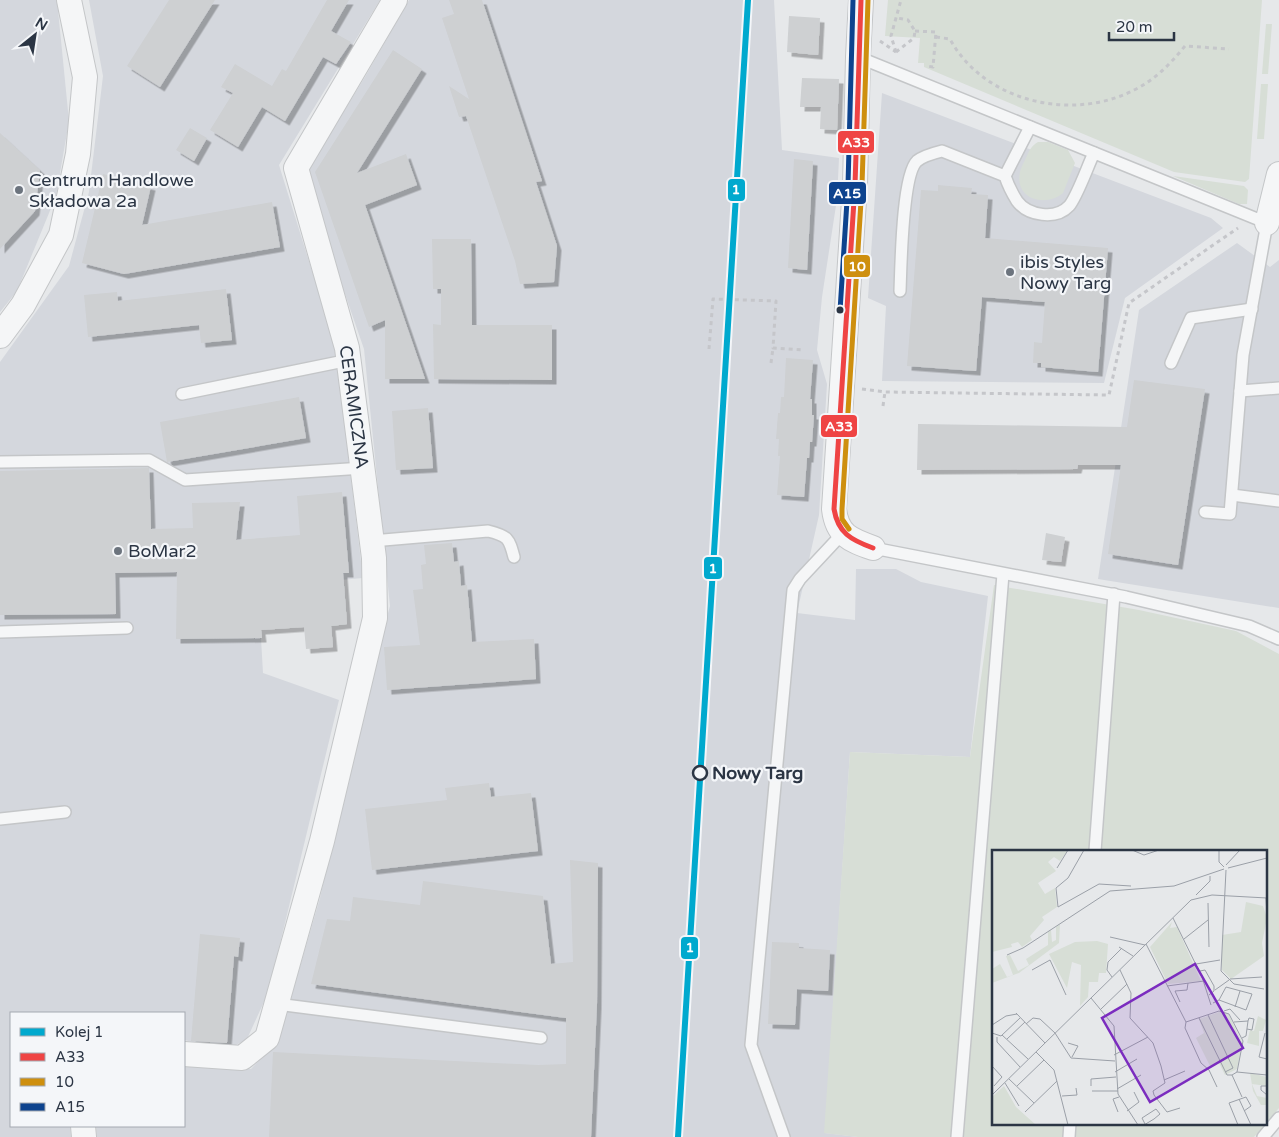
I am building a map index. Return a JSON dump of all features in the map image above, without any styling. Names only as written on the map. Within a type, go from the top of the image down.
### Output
[{"type":"street","points":[[0,336],[23,305],[61,235],[78,154],[85,77],[69,0]]},
{"type":"street","name":"CERAMICZNA","points":[[185,1054],[242,1058],[266,1038],[322,841],[375,618],[372,541],[349,360],[296,168],[395,0]]},
{"type":"street","points":[[862,0],[858,57],[855,184],[834,509],[835,522],[843,533],[857,542],[873,548]]},
{"type":"street","points":[[1267,223],[1279,174]]},
{"type":"lane","points":[[858,57],[1267,223],[1243,355],[1230,514],[1206,512]]},
{"type":"lane","points":[[1005,176],[1030,127]]},
{"type":"lane","points":[[900,291],[906,200],[910,171],[917,161],[942,151],[1005,176],[1018,203],[1033,212],[1045,215],[1060,213],[1070,205],[1094,153]]},
{"type":"lane","points":[[1171,363],[1191,318],[1252,309]]},
{"type":"lane","points":[[182,394],[349,360]]},
{"type":"lane","points":[[1240,392],[1279,388]]},
{"type":"lane","points":[[0,462],[149,460],[185,480],[363,468]]},
{"type":"lane","points":[[1232,495],[1279,501]]},
{"type":"lane","points":[[372,541],[488,531],[504,534],[510,540],[514,557]]},
{"type":"lane","points":[[784,1137],[751,1045],[792,600],[794,590],[800,579],[843,533]]},
{"type":"lane","points":[[873,548],[1114,594],[1249,626],[1279,639]]},
{"type":"lane","points":[[957,1137],[1003,574]]},
{"type":"lane","points":[[1095,850],[1114,594]]},
{"type":"lane","points":[[0,632],[127,628]]},
{"type":"lane","points":[[0,819],[65,812]]},
{"type":"lane","points":[[277,1004],[541,1038]]},
{"type":"lane","points":[[1263,1137],[1279,1118]]},
{"type":"lane","points":[[1069,1137],[1070,1124]]},
{"type":"path","points":[[897,18],[908,20],[915,31],[914,38],[896,52],[891,36],[901,0]]},
{"type":"path","points":[[915,31],[936,32],[933,67],[927,65]]},
{"type":"path","points":[[936,37],[950,39],[955,48],[973,68],[1006,92],[1041,103],[1066,105],[1095,104],[1133,91],[1165,69],[1186,46],[1229,49]]},
{"type":"path","points":[[854,388],[885,392],[1109,395],[1129,303],[1242,223]]},
{"type":"path","points":[[709,349],[713,299],[776,301],[772,363]]},
{"type":"path","points":[[773,348],[804,350]]},
{"type":"path","points":[[883,406],[885,392]]},
{"type":"shaded area","points":[[0,0],[57,0],[69,121],[56,196],[17,291],[0,312]]},
{"type":"shaded area","points":[[89,0],[380,0],[279,165],[335,345],[363,578],[258,587],[263,673],[339,700],[268,993],[247,1039],[227,1050],[185,1040],[185,1012],[10,1012],[10,1127],[70,1127],[71,1137],[0,1137],[0,362],[69,266],[89,192],[103,76]]},
{"type":"shaded area","points":[[409,0],[774,0],[782,150],[839,158],[837,199],[822,297],[817,350],[827,384],[819,515],[797,613],[855,620],[856,569],[896,569],[921,582],[988,596],[970,757],[850,752],[825,1133],[858,1137],[97,1137],[96,1127],[185,1127],[185,1064],[251,1069],[279,1039],[320,898],[365,696],[390,606],[364,349],[327,242],[309,168],[365,77]]},
{"type":"shaded area","points":[[888,0],[1262,0],[1249,179],[1245,182],[1174,172],[924,67],[924,63],[918,63],[920,38],[885,36]]},
{"type":"shaded area","points":[[1266,24],[1272,24],[1268,74],[1262,74]]},
{"type":"shaded area","points":[[1261,84],[1268,84],[1264,139],[1257,139]]},
{"type":"shaded area","points":[[882,93],[1211,218],[1223,228],[1125,298],[1104,383],[882,381],[886,306],[868,298]]},
{"type":"shaded area","points":[[1038,142],[1048,142],[1068,150],[1075,163],[1063,193],[1056,198],[1048,200],[1032,198],[1022,189],[1019,181],[1020,172],[1030,149]]},
{"type":"shaded area","points":[[1173,176],[1244,186],[1248,190],[1247,204],[1239,204]]},
{"type":"shaded area","points":[[1237,243],[1270,267],[1279,260],[1279,608],[1098,579],[1139,310]]},
{"type":"shaded area","points":[[994,585],[1139,610],[1236,631],[1279,654],[1279,1108],[1266,1123],[1266,850],[992,850],[992,1124],[1265,1124],[1254,1137],[858,1137],[824,1133],[850,752],[970,757]]},
{"type":"building","points":[[169,0],[215,0],[160,87],[127,66]]},
{"type":"building","points":[[327,0],[349,0],[331,31],[351,42],[336,64],[323,57],[285,121],[262,107],[238,147],[210,130],[233,93],[221,87],[235,64],[272,86],[282,69],[286,71]]},
{"type":"building","points":[[449,0],[482,0],[542,181],[536,182],[557,246],[554,282],[520,284],[515,261],[466,116],[459,117],[449,86],[469,99],[442,18],[454,14]]},
{"type":"building","points":[[789,16],[820,18],[818,55],[787,52]]},
{"type":"building","points":[[393,50],[422,69],[357,173],[406,154],[417,185],[365,205],[425,379],[385,379],[385,320],[369,327],[315,172]]},
{"type":"building","points":[[802,78],[839,79],[837,130],[820,129],[821,107],[800,107]]},
{"type":"building","points":[[190,128],[207,138],[194,161],[176,150]]},
{"type":"building","name":"Centrum Handlowe Składowa 2a","points":[[0,133],[40,170],[35,211],[0,249]]},
{"type":"building","points":[[794,159],[813,161],[807,270],[788,268]]},
{"type":"building","points":[[103,174],[151,186],[142,225],[272,202],[280,247],[124,274],[82,263]]},
{"type":"building","name":"ibis Styles Nowy Targ","points":[[938,185],[972,188],[971,194],[988,195],[985,238],[1108,248],[1098,372],[1041,367],[1041,363],[1033,363],[1034,342],[1042,343],[1045,302],[982,297],[976,371],[907,366],[921,190],[938,191]]},
{"type":"building","points":[[432,239],[471,239],[472,325],[552,325],[552,380],[434,379],[433,324],[441,325],[441,289],[433,289]]},
{"type":"building","points":[[226,289],[232,340],[201,343],[199,325],[88,337],[84,295],[117,292],[118,301]]},
{"type":"building","points":[[786,358],[813,360],[810,399],[812,399],[812,415],[814,415],[812,442],[810,442],[809,458],[807,458],[804,497],[777,495],[780,456],[778,456],[779,439],[776,439],[781,397],[784,397]]},
{"type":"building","points":[[1134,380],[1205,389],[1178,565],[1108,554],[1121,465],[1078,465],[1077,469],[917,470],[918,424],[1127,427]]},
{"type":"building","points":[[299,397],[306,438],[167,462],[160,422]]},
{"type":"building","points":[[428,408],[433,468],[396,470],[392,411]]},
{"type":"building","points":[[149,468],[151,529],[193,528],[192,503],[240,502],[236,540],[300,535],[297,496],[342,492],[349,573],[343,573],[347,624],[331,626],[333,647],[306,649],[304,627],[261,630],[262,638],[176,639],[177,572],[115,573],[116,614],[0,615],[0,471]]},
{"type":"building","points":[[1046,533],[1065,537],[1061,562],[1042,560]]},
{"type":"building","points":[[452,543],[454,562],[459,561],[461,586],[467,585],[472,642],[534,639],[536,679],[387,690],[384,647],[420,645],[413,590],[423,589],[421,565],[426,564],[424,545]]},
{"type":"building","points":[[489,783],[491,797],[531,793],[538,851],[372,870],[365,809],[447,800],[445,788]]},
{"type":"building","points":[[570,860],[598,863],[597,1004],[591,1137],[269,1137],[273,1052],[538,1065],[566,1064],[566,1018],[311,984],[327,919],[350,921],[353,897],[420,905],[423,881],[543,896],[551,964],[573,962]]},
{"type":"building","points":[[200,934],[240,938],[238,957],[234,956],[227,1043],[191,1041]]},
{"type":"building","points":[[772,942],[799,943],[799,948],[830,950],[828,991],[797,989],[795,1025],[768,1024]]},
{"type":"rail line","name":"1","points":[[678,1137],[748,0]]},
{"type":"transit line","name":"A15","points":[[840,311],[848,185],[853,0]]},
{"type":"transit line","name":"A33","points":[[861,0],[855,185],[834,509],[842,530],[858,542],[873,548]]},
{"type":"transit line","name":"10","points":[[849,529],[842,519],[842,509],[862,185],[868,0]]},
{"type":"place","name":"Centrum Handlowe Składowa 2a","points":[[19,190]]},
{"type":"place","name":"ibis Styles Nowy Targ","points":[[1010,272]]},
{"type":"place","name":"BoMar2","points":[[118,551]]},
{"type":"place","name":"Nowy Targ","points":[[700,773]]}]
